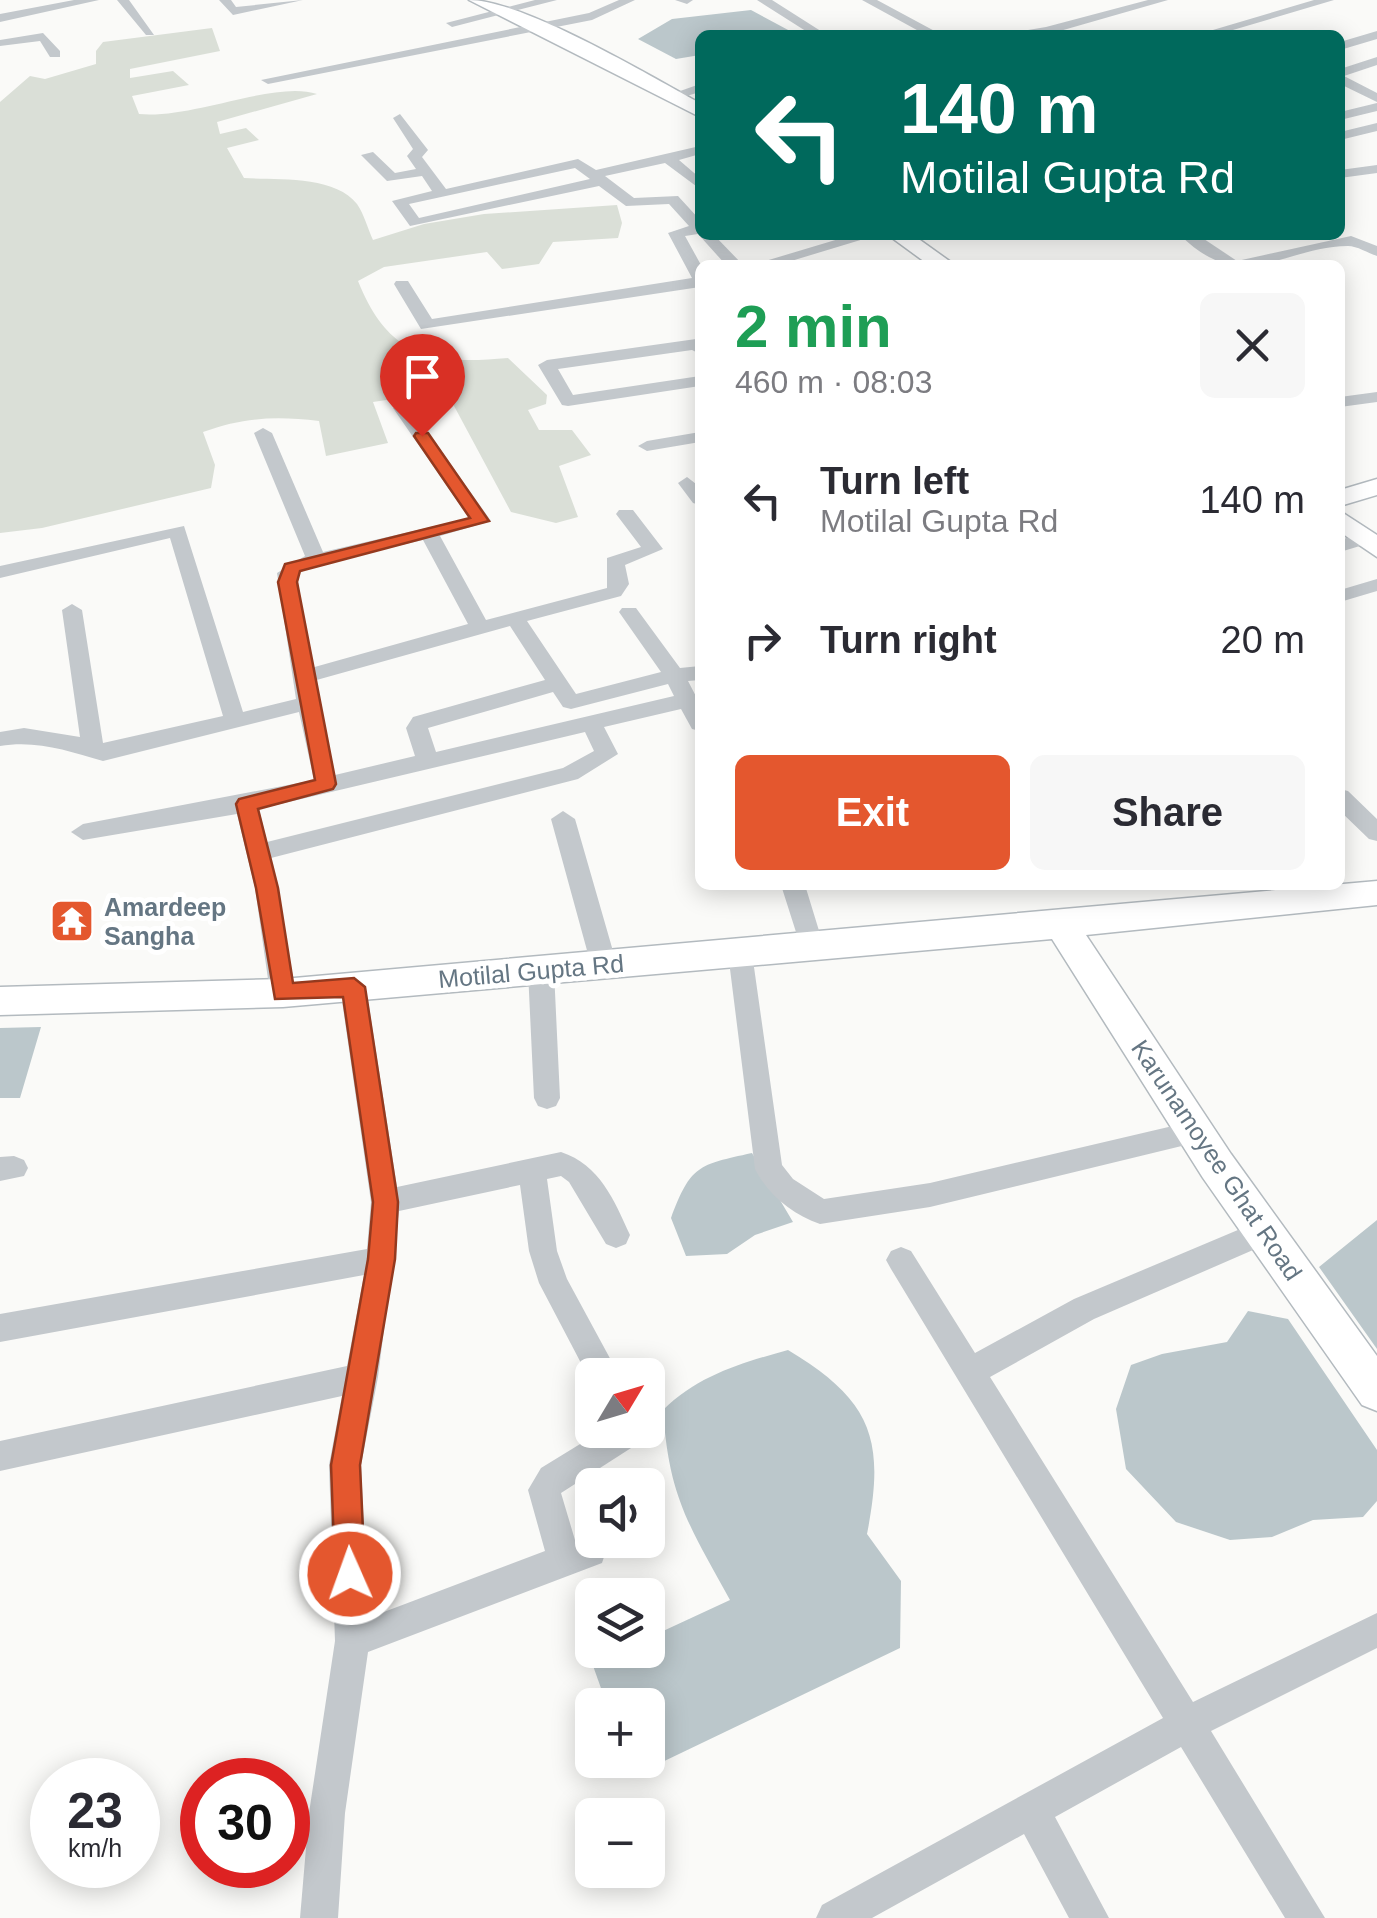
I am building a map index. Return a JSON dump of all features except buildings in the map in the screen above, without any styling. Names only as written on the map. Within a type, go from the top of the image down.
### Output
[{"type":"street","points":[[0,18],[93,0]]},
{"type":"street","points":[[124,0],[150,32]]},
{"type":"street","points":[[225,0],[232,11],[298,0]]},
{"type":"street","points":[[478,0],[695,108]]},
{"type":"street","points":[[452,23],[550,0]]},
{"type":"street","points":[[268,80],[592,16],[630,0]]},
{"type":"street","points":[[763,0],[813,30]]},
{"type":"street","points":[[868,0],[926,30]]},
{"type":"street","points":[[1085,0],[1117,14]]},
{"type":"street","points":[[1061,30],[1162,0]]},
{"type":"street","points":[[1220,30],[1328,0]]},
{"type":"street","points":[[1239,25],[1248,30]]},
{"type":"street","points":[[1345,45],[1377,35]]},
{"type":"street","points":[[1,42],[43,37],[55,54]]},
{"type":"street","points":[[1345,74],[1377,61]]},
{"type":"street","points":[[1345,79],[1376,98]]},
{"type":"street","points":[[673,96],[695,89]]},
{"type":"street","points":[[1345,101],[1376,98]]},
{"type":"street","points":[[1345,114],[1376,98]]},
{"type":"street","points":[[400,118],[421,150],[414,156],[442,194]]},
{"type":"street","points":[[1345,135],[1377,127]]},
{"type":"street","points":[[695,151],[597,178],[415,223],[399,201],[578,163],[597,178],[631,203],[672,199],[695,224]]},
{"type":"street","points":[[368,155],[392,178],[426,171]]},
{"type":"street","points":[[668,158],[695,181]]},
{"type":"street","points":[[1345,173],[1377,169]]},
{"type":"street","points":[[695,232],[676,234],[695,270]]},
{"type":"street","points":[[710,240],[729,260]]},
{"type":"street","points":[[778,260],[851,240]]},
{"type":"street","points":[[906,240],[936,260]]},
{"type":"street","points":[[1196,240],[1229,260]]},
{"type":"street","points":[[1261,260],[1352,241],[1377,251]]},
{"type":"street","points":[[402,284],[427,325],[695,281]]},
{"type":"street","points":[[695,344],[546,365],[568,401],[695,381]]},
{"type":"street","points":[[1345,401],[1377,398]]},
{"type":"street","points":[[326,784],[302,677],[288,573],[297,565],[480,521],[402,408]]},
{"type":"street","points":[[263,433],[317,560]]},
{"type":"street","points":[[648,446],[695,438]]},
{"type":"street","points":[[1345,497],[1377,487]]},
{"type":"street","points":[[302,677],[614,592],[619,584],[614,562],[653,548],[626,514]]},
{"type":"street","points":[[1345,525],[1361,545]]},
{"type":"street","points":[[0,572],[178,530],[234,720]]},
{"type":"street","points":[[430,535],[480,628]]},
{"type":"street","points":[[1345,594],[1377,584]]},
{"type":"street","points":[[72,610],[93,747]]},
{"type":"street","points":[[629,612],[674,676],[695,714]]},
{"type":"street","points":[[515,618],[571,702],[695,673]]},
{"type":"street","points":[[428,762],[417,728],[421,722],[559,683]]},
{"type":"street","points":[[83,832],[246,804],[688,700]]},
{"type":"street","points":[[0,740],[24,735],[93,747],[103,753],[308,703]]},
{"type":"street","points":[[258,853],[452,807],[590,766],[607,754],[591,723]]},
{"type":"street","points":[[1345,802],[1377,834]]},
{"type":"street","points":[[246,804],[283,993]]},
{"type":"street","points":[[563,818],[604,965]]},
{"type":"street","points":[[795,890],[812,947]]},
{"type":"street","name":"Motilal Gupta Rd","points":[[0,1001],[283,993],[1061,925],[1377,893]]},
{"type":"street","name":"Karunamoyee Ghat Road","points":[[1061,925],[1194,1132],[1377,1391]]},
{"type":"street","points":[[740,953],[770,1169],[783,1188],[820,1212],[930,1195],[1194,1132]]},
{"type":"street","points":[[541,971],[547,1098]]},
{"type":"street","points":[[319,1918],[327,1813],[352,1641],[346,1465],[382,1259],[386,1202],[354,987]]},
{"type":"street","points":[[386,1202],[572,1166],[616,1235]]},
{"type":"street","points":[[532,1171],[544,1251],[554,1283],[595,1358]]},
{"type":"street","points":[[969,1373],[1084,1309],[1264,1232]]},
{"type":"street","points":[[0,1328],[382,1259]]},
{"type":"street","points":[[901,1260],[1306,1918]]},
{"type":"street","points":[[0,1456],[363,1377]]},
{"type":"street","points":[[352,1641],[577,1556],[544,1490],[552,1479],[602,1448]]},
{"type":"street","points":[[851,1915],[1189,1723],[1377,1630]]},
{"type":"street","points":[[1032,1810],[1090,1918]]},
{"type":"shaded area","points":[[751,10],[788,30],[695,30],[695,56],[676,59],[638,39],[672,19]]},
{"type":"shaded area","points":[[212,28],[220,51],[130,69],[130,78],[173,71],[189,85],[132,96],[139,114],[184,111],[279,92],[317,94],[217,122],[220,134],[246,128],[259,140],[227,148],[244,178],[304,181],[335,188],[357,204],[373,240],[424,224],[484,214],[617,205],[622,223],[618,238],[553,242],[539,264],[502,269],[487,252],[384,267],[358,281],[370,307],[399,341],[435,357],[508,358],[547,395],[546,404],[528,410],[539,430],[572,430],[591,455],[559,466],[578,517],[556,523],[511,512],[446,391],[373,402],[388,443],[326,456],[319,421],[261,419],[218,427],[203,432],[215,465],[211,488],[42,528],[0,533],[0,102],[30,76],[45,79],[96,64],[96,51],[103,42]]},
{"type":"shaded area","points":[[41,1027],[20,1098],[0,1098],[0,1028]]},
{"type":"shaded area","points":[[752,1153],[793,1222],[755,1235],[727,1254],[686,1256],[671,1218],[684,1187],[708,1165]]},
{"type":"shaded area","points":[[1377,1220],[1377,1349],[1319,1267]]},
{"type":"shaded area","points":[[1248,1311],[1288,1319],[1377,1450],[1377,1501],[1363,1517],[1313,1520],[1272,1537],[1230,1540],[1176,1522],[1126,1469],[1116,1409],[1131,1365],[1162,1354],[1227,1342]]},
{"type":"shaded area","points":[[788,1350],[838,1386],[866,1425],[874,1472],[867,1534],[901,1581],[900,1648],[665,1761],[665,1688],[601,1688],[594,1668],[665,1668],[665,1630],[730,1600],[683,1510],[670,1466],[665,1408],[691,1388],[737,1365]]},
{"type":"place","name":"Amardeep Sangha","points":[[72,921]]},
{"type":"route","points":[[350,1574],[346,1465],[382,1259],[386,1202],[354,987],[283,993],[267,888],[246,804],[326,784],[302,677],[288,582],[292,568],[480,521],[422,436]]}]
